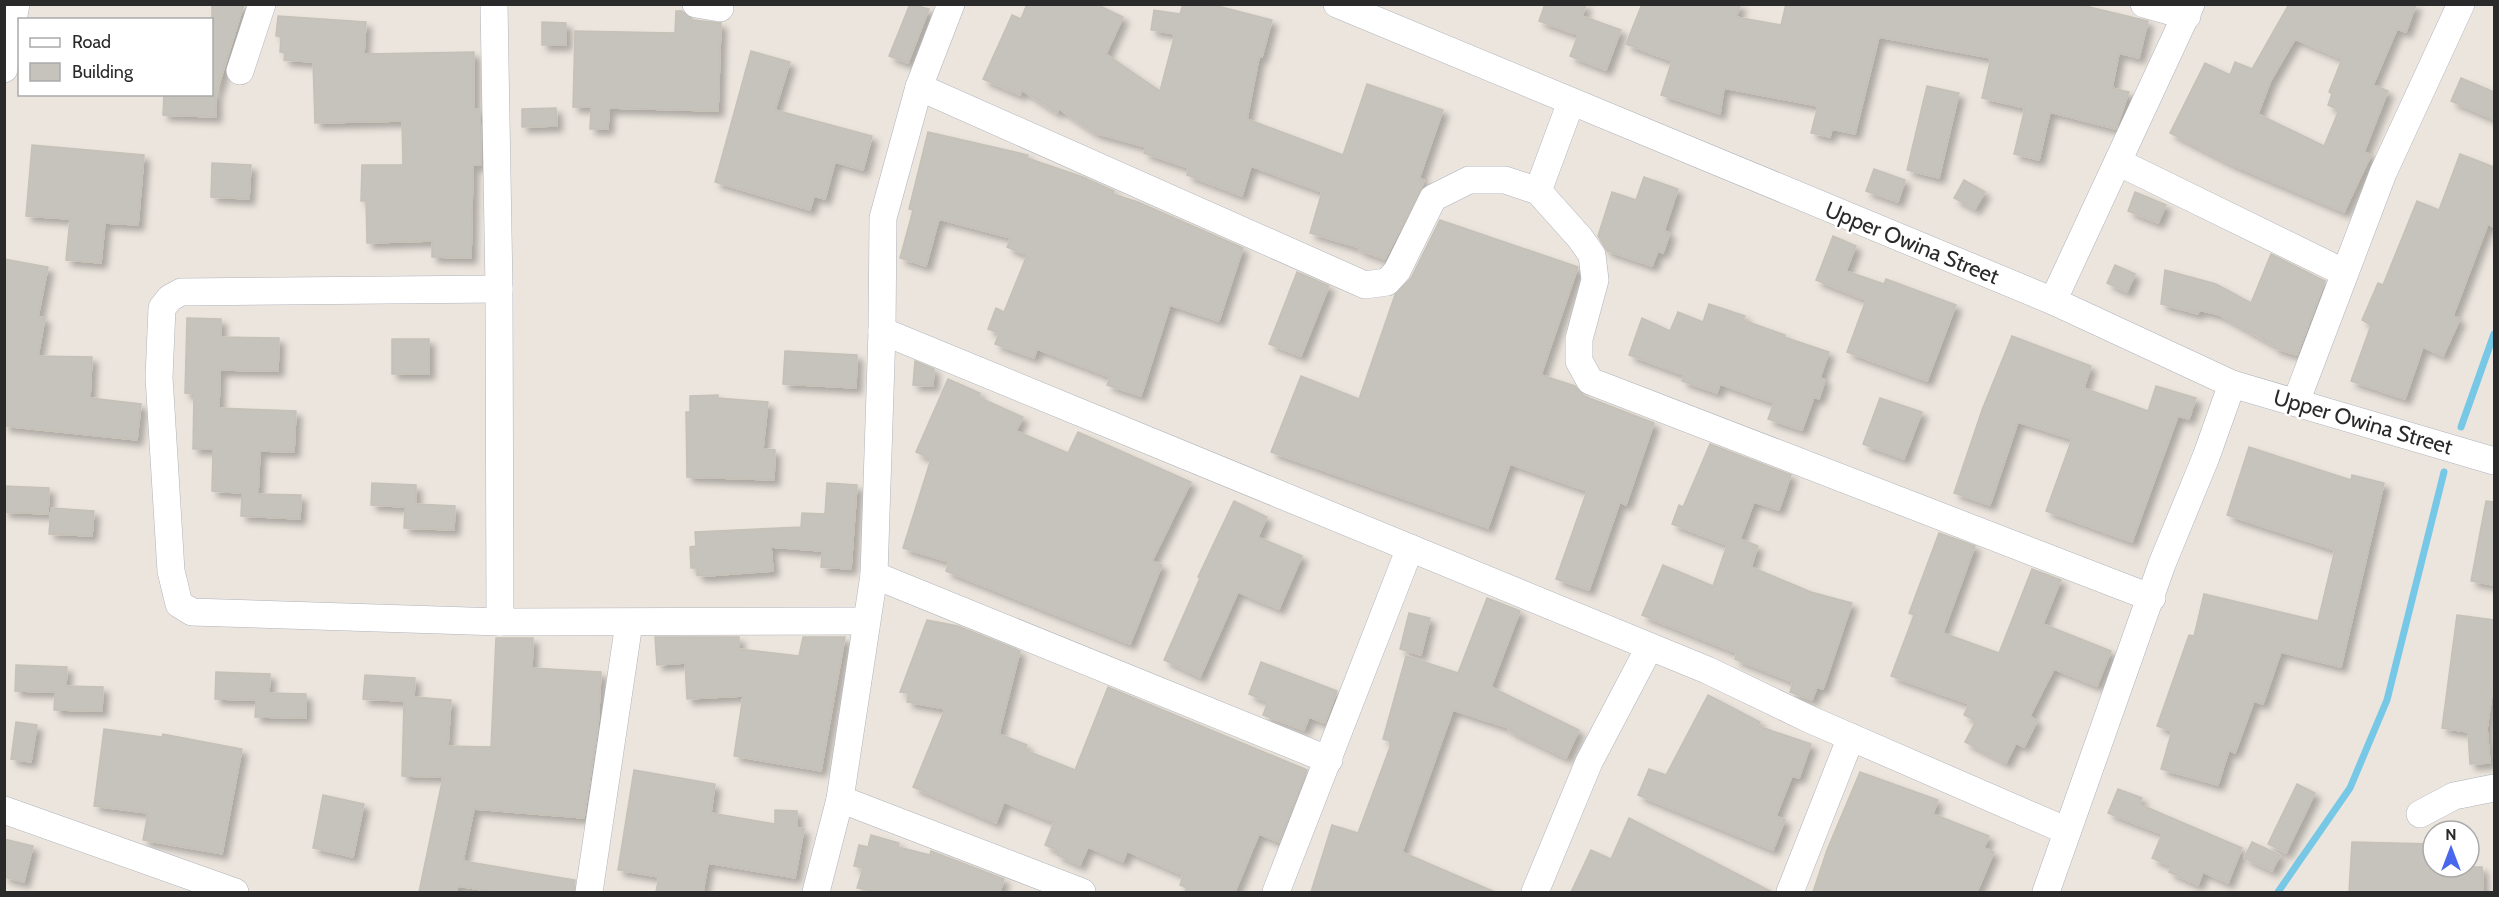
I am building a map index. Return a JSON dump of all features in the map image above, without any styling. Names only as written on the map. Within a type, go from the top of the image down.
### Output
[{"type":"street","points":[[5,64],[16,4]]},
{"type":"street","points":[[240,71],[262,4]]},
{"type":"street","points":[[494,4],[499,289],[500,622]]},
{"type":"street","points":[[816,892],[840,799],[874,575],[882,331],[883,218],[919,87],[951,4]]},
{"type":"street","name":"Upper Owina Street","points":[[1337,4],[2053,301],[2232,384],[2494,461]]},
{"type":"street","points":[[2053,301],[2189,10],[2144,4]]},
{"type":"street","points":[[2296,402],[2382,173],[2461,4]]},
{"type":"street","points":[[919,87],[1365,285],[1387,282],[1397,271],[1433,198],[1469,180],[1505,180],[1538,191],[1592,255],[1595,280],[1579,339],[1579,361],[1590,381],[2152,598]]},
{"type":"street","points":[[1538,191],[1571,102]]},
{"type":"street","points":[[2118,162],[2343,272]]},
{"type":"street","points":[[499,289],[181,292],[170,298],[162,308],[159,377],[171,571],[179,604],[192,612],[500,622],[866,621]]},
{"type":"street","points":[[882,331],[1707,670],[1851,737],[2067,831]]},
{"type":"street","points":[[2046,892],[2152,598],[2162,564],[2206,457],[2232,384]]},
{"type":"street","points":[[1276,892],[1410,548]]},
{"type":"street","points":[[874,575],[1329,760]]},
{"type":"street","points":[[589,892],[629,623]]},
{"type":"street","points":[[1535,892],[1589,762],[1649,648]]},
{"type":"street","points":[[1790,892],[1851,737]]},
{"type":"street","points":[[2420,814],[2454,796],[2494,788]]},
{"type":"street","points":[[840,799],[1082,892]]},
{"type":"street","points":[[4,810],[235,892]]},
{"type":"building","points":[[212,4],[244,4],[216,94],[216,117],[163,115],[164,96],[213,96]]},
{"type":"building","points":[[910,4],[929,9],[908,63],[889,56]]},
{"type":"building","points":[[1027,4],[1096,4],[1123,17],[1106,54],[1160,91],[1175,34],[1151,30],[1154,10],[1180,14],[1183,4],[1210,4],[1272,20],[1262,57],[1259,57],[1247,119],[1343,155],[1367,84],[1443,110],[1419,179],[1424,180],[1421,189],[1385,259],[1359,250],[1360,248],[1310,233],[1322,192],[1251,166],[1242,196],[1187,175],[1189,168],[1144,153],[1146,147],[1095,133],[1059,109],[1057,113],[1022,90],[1020,95],[983,79],[1012,15],[1021,19]]},
{"type":"building","points":[[1545,4],[1586,4],[1582,16],[1621,30],[1606,70],[1570,56],[1578,35],[1539,21]]},
{"type":"building","points":[[1642,4],[1741,4],[1736,17],[1781,25],[1786,4],[2077,4],[2148,21],[2139,58],[2119,53],[2112,88],[2129,92],[2116,129],[2050,112],[2039,160],[2014,154],[2025,108],[1982,98],[1991,58],[1879,37],[1855,134],[1832,129],[1830,137],[1811,133],[1818,106],[1724,88],[1720,114],[1661,95],[1672,61],[1626,44]]},
{"type":"building","points":[[2289,4],[2416,4],[2406,32],[2397,29],[2373,85],[2388,91],[2364,152],[2371,155],[2344,212],[2231,164],[2170,133],[2205,63],[2230,75],[2235,62],[2252,69]],"holes":[[[2295,39],[2342,59],[2329,92],[2332,94],[2328,105],[2339,110],[2324,146],[2258,114],[2271,80]]]},
{"type":"building","points":[[676,11],[682,11],[693,20],[721,23],[718,111],[609,108],[608,129],[590,129],[591,107],[573,107],[575,31],[675,33]]},
{"type":"building","points":[[278,16],[366,22],[364,54],[474,52],[474,109],[480,109],[481,165],[473,165],[471,258],[432,257],[432,241],[367,243],[366,201],[361,201],[362,165],[403,165],[402,121],[315,123],[313,62],[284,60],[285,53],[280,52],[281,37],[276,36]]},
{"type":"building","points":[[542,22],[566,23],[566,45],[542,45]]},
{"type":"building","points":[[751,51],[790,62],[775,110],[872,136],[863,170],[835,162],[825,199],[814,196],[810,210],[715,182]]},
{"type":"building","points":[[2461,78],[2494,92],[2494,119],[2451,101]]},
{"type":"building","points":[[1927,86],[1959,93],[1939,178],[1907,170]]},
{"type":"building","points":[[556,108],[557,126],[522,127],[522,109]]},
{"type":"building","points":[[928,132],[1028,155],[1027,158],[1083,177],[1114,191],[1113,194],[1138,202],[1243,248],[1219,321],[1170,305],[1141,396],[1107,385],[1110,377],[1037,349],[1034,358],[995,344],[999,333],[988,329],[996,308],[1004,312],[1027,255],[1007,247],[1011,238],[939,219],[926,266],[900,258],[913,210],[909,209]]},
{"type":"building","points":[[32,145],[144,155],[138,225],[105,223],[101,263],[66,260],[70,219],[26,216]]},
{"type":"building","points":[[2460,154],[2494,167],[2494,227],[2488,224],[2453,316],[2460,319],[2443,356],[2423,347],[2405,399],[2351,381],[2371,325],[2362,320],[2378,283],[2383,285],[2417,201],[2439,210]]},
{"type":"building","points":[[212,163],[251,165],[249,199],[211,197]]},
{"type":"building","points":[[1874,169],[1905,180],[1898,202],[1866,191]]},
{"type":"building","points":[[1644,177],[1678,189],[1664,231],[1670,233],[1663,253],[1658,251],[1652,266],[1607,251],[1598,236],[1612,192],[1636,200]]},
{"type":"building","points":[[1964,180],[1985,192],[1975,209],[1954,198]]},
{"type":"building","points":[[2135,192],[2166,205],[2158,223],[2128,211]]},
{"type":"building","points":[[1440,220],[1578,267],[1541,375],[1575,386],[1584,396],[1654,423],[1626,505],[1620,502],[1589,590],[1556,579],[1587,491],[1510,464],[1488,528],[1271,452],[1301,376],[1359,399],[1395,295],[1411,278]]},
{"type":"building","points":[[1833,236],[1856,246],[1846,271],[1884,284],[1886,279],[1956,305],[1927,381],[1847,352],[1866,300],[1816,280]]},
{"type":"building","points":[[2271,254],[2325,281],[2297,355],[2274,348],[2274,345],[2220,315],[2199,310],[2198,314],[2161,304],[2165,270],[2216,284],[2251,303]]},
{"type":"building","points":[[4,259],[48,267],[38,317],[45,318],[38,356],[92,357],[90,398],[141,404],[137,440],[4,426]]},
{"type":"building","points":[[2115,265],[2135,274],[2127,292],[2107,283]]},
{"type":"building","points":[[1297,272],[1329,286],[1301,356],[1269,344]]},
{"type":"building","points":[[1709,304],[1745,316],[1743,320],[1785,335],[1784,337],[1829,352],[1820,378],[1825,380],[1819,399],[1814,397],[1802,430],[1768,419],[1774,403],[1720,384],[1717,393],[1682,381],[1684,375],[1629,355],[1642,318],[1670,331],[1678,312],[1703,322]]},
{"type":"building","points":[[187,318],[221,319],[221,337],[279,338],[278,371],[220,370],[219,408],[296,411],[294,452],[260,451],[258,494],[301,495],[300,519],[241,516],[242,493],[212,491],[213,449],[193,449],[194,394],[185,393]]},
{"type":"building","points":[[2012,336],[2091,366],[2084,388],[2148,411],[2156,386],[2196,398],[2189,419],[2178,416],[2132,542],[2046,511],[2072,439],[2018,422],[1990,505],[1954,493],[1982,410]]},
{"type":"building","points":[[392,339],[429,339],[429,374],[392,374]]},
{"type":"building","points":[[785,351],[857,355],[856,388],[783,384]]},
{"type":"building","points":[[915,361],[934,369],[933,386],[913,385]]},
{"type":"building","points":[[948,379],[980,393],[978,397],[1023,417],[1016,431],[1068,453],[1078,432],[1191,482],[1152,561],[1162,565],[1130,644],[946,571],[949,562],[903,548],[931,459],[916,452]]},
{"type":"building","points":[[718,395],[718,398],[768,402],[763,449],[775,450],[774,480],[687,477],[686,412],[690,412],[690,396]]},
{"type":"building","points":[[1880,398],[1922,412],[1904,459],[1863,444]]},
{"type":"building","points":[[1710,444],[1791,475],[1779,510],[1754,502],[1740,539],[1758,546],[1751,567],[1811,592],[1852,603],[1823,689],[1817,687],[1812,700],[1790,692],[1793,682],[1735,659],[1737,653],[1642,615],[1663,565],[1713,586],[1727,545],[1672,524],[1679,505],[1683,507]]},
{"type":"building","points":[[2249,447],[2351,480],[2352,475],[2384,483],[2341,667],[2281,652],[2263,704],[2254,701],[2235,753],[2229,750],[2218,785],[2161,769],[2172,731],[2157,726],[2189,635],[2194,636],[2204,594],[2318,621],[2335,550],[2227,515]]},
{"type":"building","points":[[372,483],[416,485],[416,504],[455,506],[454,530],[404,528],[405,507],[371,505]]},
{"type":"building","points":[[827,483],[857,485],[851,569],[821,567],[822,551],[771,547],[773,571],[707,576],[697,575],[697,568],[691,568],[690,547],[696,546],[695,532],[801,527],[802,513],[825,514]]},
{"type":"building","points":[[4,486],[49,488],[48,514],[4,512]]},
{"type":"building","points":[[1234,501],[1267,517],[1258,537],[1302,556],[1279,609],[1238,592],[1200,677],[1164,660],[1200,578],[1198,577]]},
{"type":"building","points":[[2486,501],[2494,502],[2494,585],[2471,581]]},
{"type":"building","points":[[51,508],[94,511],[92,536],[49,534]]},
{"type":"building","points":[[1939,533],[1975,546],[1943,633],[1999,653],[2032,569],[2061,580],[2043,624],[2111,651],[2097,686],[2054,669],[2030,716],[2037,721],[2024,747],[2016,743],[2006,763],[1965,742],[1976,721],[1964,715],[1969,704],[1891,676],[1914,615],[1909,613]]},
{"type":"building","points":[[1487,598],[1520,611],[1491,687],[1579,730],[1566,758],[1508,730],[1509,728],[1453,710],[1402,852],[1495,892],[1311,892],[1332,825],[1358,833],[1390,747],[1390,741],[1383,739],[1406,656],[1458,673]]},
{"type":"building","points":[[1409,613],[1430,618],[1421,655],[1400,649]]},
{"type":"building","points":[[2457,615],[2494,620],[2494,679],[2487,729],[2490,763],[2470,764],[2468,732],[2442,728]]},
{"type":"building","points":[[927,620],[958,626],[1020,651],[999,734],[1027,745],[1025,750],[1075,770],[1108,687],[1307,770],[1279,842],[1259,834],[1235,892],[1185,892],[1187,888],[1180,885],[1183,875],[1127,851],[1123,862],[1088,847],[1080,865],[1057,855],[1059,851],[1045,845],[1054,822],[1004,802],[996,823],[913,787],[945,709],[907,702],[909,693],[900,692]]},
{"type":"building","points":[[655,637],[739,637],[739,649],[799,656],[803,637],[845,637],[821,771],[734,756],[743,696],[687,699],[685,663],[657,665]]},
{"type":"building","points":[[496,638],[533,638],[532,668],[601,672],[598,727],[584,818],[474,809],[463,861],[575,880],[574,892],[495,892],[458,886],[456,892],[419,892],[443,777],[402,776],[404,701],[363,699],[365,675],[415,678],[414,697],[451,700],[448,746],[491,747]]},
{"type":"building","points":[[1261,662],[1337,691],[1325,723],[1309,717],[1304,730],[1263,715],[1268,702],[1249,694]]},
{"type":"building","points":[[16,665],[67,667],[66,686],[103,687],[102,711],[54,710],[55,692],[15,691]]},
{"type":"building","points":[[216,672],[270,674],[269,693],[306,694],[306,718],[255,717],[256,700],[215,699]]},
{"type":"building","points":[[1708,695],[1760,722],[1758,726],[1811,744],[1799,778],[1792,776],[1776,816],[1785,820],[1773,850],[1638,795],[1649,769],[1666,775]]},
{"type":"building","points":[[16,722],[37,725],[31,762],[11,759]]},
{"type":"building","points":[[104,729],[162,737],[163,734],[242,749],[222,854],[143,840],[148,813],[94,806]]},
{"type":"building","points":[[634,770],[715,784],[711,813],[775,824],[775,810],[797,811],[797,828],[804,829],[795,878],[708,863],[703,892],[656,892],[659,877],[618,870]]},
{"type":"building","points":[[1860,772],[1938,800],[1933,814],[1989,836],[1984,848],[1994,852],[1977,892],[1813,892],[1827,850]]},
{"type":"building","points":[[2297,784],[2315,793],[2286,853],[2268,844]]},
{"type":"building","points":[[2118,789],[2142,798],[2139,804],[2242,848],[2228,883],[2203,872],[2198,885],[2169,872],[2171,866],[2152,858],[2162,834],[2108,813]]},
{"type":"building","points":[[323,795],[364,804],[353,857],[313,848]]},
{"type":"building","points":[[1629,818],[1772,892],[1571,892],[1591,850],[1611,859]]},
{"type":"building","points":[[871,835],[899,843],[898,847],[930,855],[931,851],[1004,879],[1000,892],[877,892],[857,888],[863,868],[854,866],[859,845],[868,847]]},
{"type":"building","points":[[4,839],[33,846],[24,882],[4,877]]},
{"type":"building","points":[[2252,842],[2280,855],[2272,871],[2244,858]]},
{"type":"building","points":[[2352,842],[2421,844],[2421,879],[2481,879],[2482,867],[2483,892],[2349,892]]},
{"type":"waterway","points":[[2461,427],[2494,334]]},
{"type":"waterway","points":[[2278,892],[2350,788],[2387,700],[2444,472]]}]
